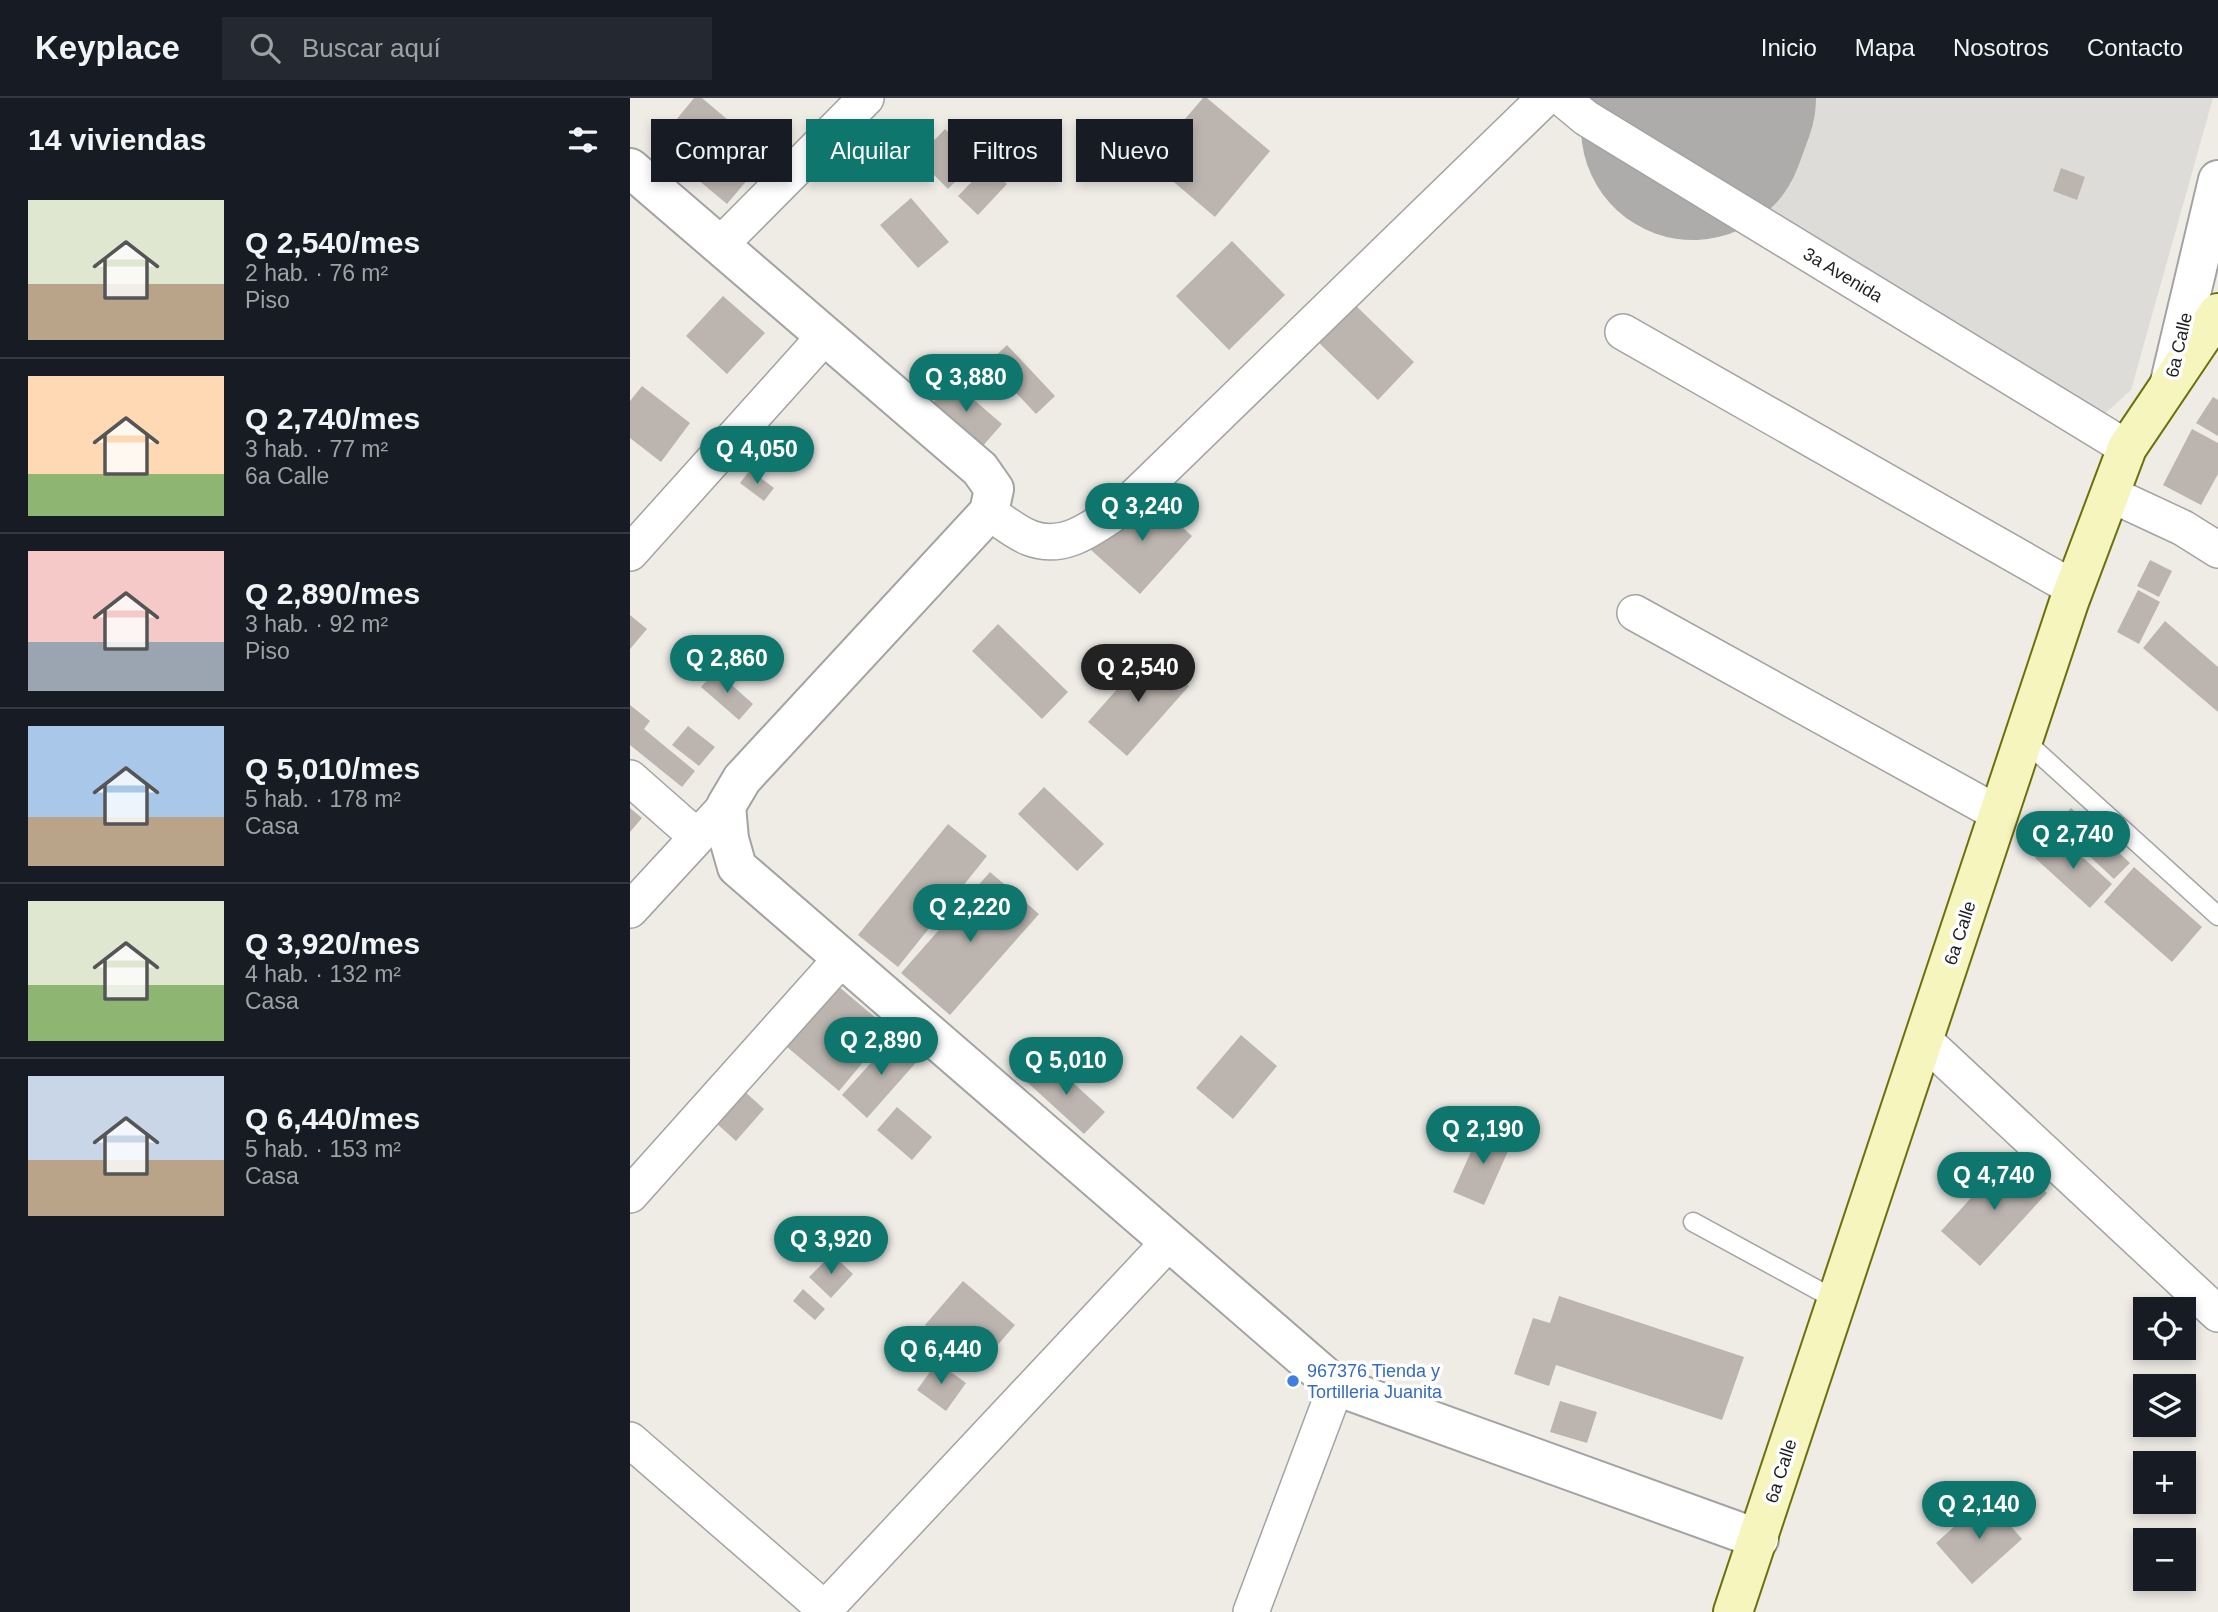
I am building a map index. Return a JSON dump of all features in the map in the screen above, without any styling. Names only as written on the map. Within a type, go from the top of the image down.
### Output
[{"type":"main road","points":[[2169,387],[2218,313]]},
{"type":"main road","name":"6a Calle","points":[[1734,1612],[2074,589],[2127,448],[2169,387]]},
{"type":"street","points":[[720,245],[866,98]]},
{"type":"street","points":[[989,512],[1029,538],[1052,544],[1078,536],[1124,507],[1545,98]]},
{"type":"street","name":"3a Avenida","points":[[1562,98],[1586,118],[2127,448]]},
{"type":"street","points":[[630,168],[980,469],[994,489],[989,512],[742,779],[726,806],[630,910]]},
{"type":"street","name":"6a Calle","points":[[2169,387],[2218,180]]},
{"type":"street","points":[[1623,332],[2074,589]]},
{"type":"street","points":[[630,553],[825,336]]},
{"type":"street","points":[[2110,494],[2183,528],[2218,550]]},
{"type":"street","points":[[1635,613],[1999,814]]},
{"type":"street","points":[[630,778],[697,837]]},
{"type":"street","points":[[726,806],[729,839],[737,867],[1336,1386],[1759,1539]]},
{"type":"street","points":[[630,1195],[842,958]]},
{"type":"street","points":[[1925,1041],[2218,1314]]},
{"type":"street","points":[[630,1440],[827,1610],[1170,1241]]},
{"type":"street","points":[[1251,1612],[1336,1386]]},
{"type":"lane","points":[[2024,740],[2218,916]]},
{"type":"lane","points":[[1693,1222],[1838,1301]]},
{"type":"shaded area","points":[[1586,98],[2213,98],[2131,390],[2100,418]]},
{"type":"building","points":[[694,98],[702,98],[727,119],[677,119]]},
{"type":"building","points":[[1203,98],[1207,98],[1270,151],[1215,217],[1174,182],[1193,182],[1193,119],[1185,119]]},
{"type":"building","points":[[945,129],[948,132],[948,182],[955,182],[948,189],[934,175],[934,140]]},
{"type":"building","points":[[2061,168],[2085,177],[2077,200],[2053,191]]},
{"type":"building","points":[[701,182],[745,182],[727,204]]},
{"type":"building","points":[[972,182],[1007,184],[978,215],[958,196]]},
{"type":"building","points":[[911,198],[949,242],[918,268],[880,225]]},
{"type":"building","points":[[1232,241],[1285,295],[1229,350],[1176,296]]},
{"type":"building","points":[[723,296],[765,333],[727,374],[686,336]]},
{"type":"building","points":[[1351,301],[1414,362],[1378,400],[1315,339]]},
{"type":"building","points":[[1007,345],[1055,396],[1036,414],[988,363]]},
{"type":"building","points":[[952,381],[1002,424],[981,448],[931,405]]},
{"type":"building","points":[[642,386],[690,423],[661,462],[630,438],[630,401]]},
{"type":"building","points":[[2213,397],[2218,400],[2218,436],[2196,423]]},
{"type":"building","points":[[2192,429],[2218,443],[2218,474],[2201,505],[2163,485]]},
{"type":"building","points":[[750,470],[774,488],[764,501],[740,483]]},
{"type":"building","points":[[1143,492],[1192,536],[1140,594],[1091,550]]},
{"type":"building","points":[[2150,560],[2172,571],[2159,597],[2137,586]]},
{"type":"building","points":[[2138,590],[2160,602],[2139,644],[2117,632]]},
{"type":"building","points":[[630,615],[647,629],[630,649]]},
{"type":"building","points":[[2165,621],[2218,667],[2218,712],[2143,648]]},
{"type":"building","points":[[998,624],[1068,692],[1042,719],[972,651]]},
{"type":"building","points":[[1150,652],[1189,686],[1127,756],[1088,722]]},
{"type":"building","points":[[716,671],[753,704],[739,720],[701,687]]},
{"type":"building","points":[[630,705],[650,721],[644,729],[695,771],[682,787],[630,745]]},
{"type":"building","points":[[688,726],[715,747],[699,766],[672,745]]},
{"type":"building","points":[[1044,787],[1104,844],[1077,871],[1018,814]]},
{"type":"building","points":[[630,808],[642,818],[630,832]]},
{"type":"building","points":[[2071,808],[2130,863],[2114,879],[2056,825]]},
{"type":"building","points":[[948,824],[987,856],[898,967],[858,935]]},
{"type":"building","points":[[2057,834],[2112,884],[2090,908],[2035,858]]},
{"type":"building","points":[[2134,867],[2202,927],[2172,962],[2104,902]]},
{"type":"building","points":[[990,872],[1039,914],[950,1015],[901,973]]},
{"type":"building","points":[[831,980],[890,1030],[839,1091],[780,1041]]},
{"type":"building","points":[[1241,1035],[1277,1066],[1233,1119],[1196,1088]]},
{"type":"building","points":[[895,1036],[920,1058],[867,1118],[842,1095]]},
{"type":"building","points":[[1047,1059],[1105,1112],[1084,1134],[1027,1082]]},
{"type":"building","points":[[743,1090],[764,1109],[736,1141],[715,1122]]},
{"type":"building","points":[[897,1107],[932,1137],[912,1160],[877,1130]]},
{"type":"building","points":[[1482,1127],[1513,1140],[1484,1205],[1453,1192]]},
{"type":"building","points":[[2008,1157],[2047,1193],[1980,1266],[1941,1231]]},
{"type":"building","points":[[832,1254],[853,1274],[831,1298],[809,1277]]},
{"type":"building","points":[[963,1281],[1015,1325],[976,1370],[925,1325]]},
{"type":"building","points":[[803,1289],[825,1309],[815,1320],[793,1301]]},
{"type":"building","points":[[1559,1296],[1744,1357],[1722,1420],[1556,1365],[1549,1386],[1514,1374],[1533,1318],[1550,1323]]},
{"type":"building","points":[[937,1362],[966,1383],[946,1411],[917,1390]]},
{"type":"building","points":[[1560,1401],[1597,1412],[1587,1443],[1550,1432]]},
{"type":"building","points":[[1986,1498],[2022,1539],[1972,1584],[1936,1543]]},
{"type":"runway","points":[[1693,128],[1704,98]]},
{"type":"place","name":"967376 Tienda y Tortilleria Juanita","points":[[1293,1381]]}]
